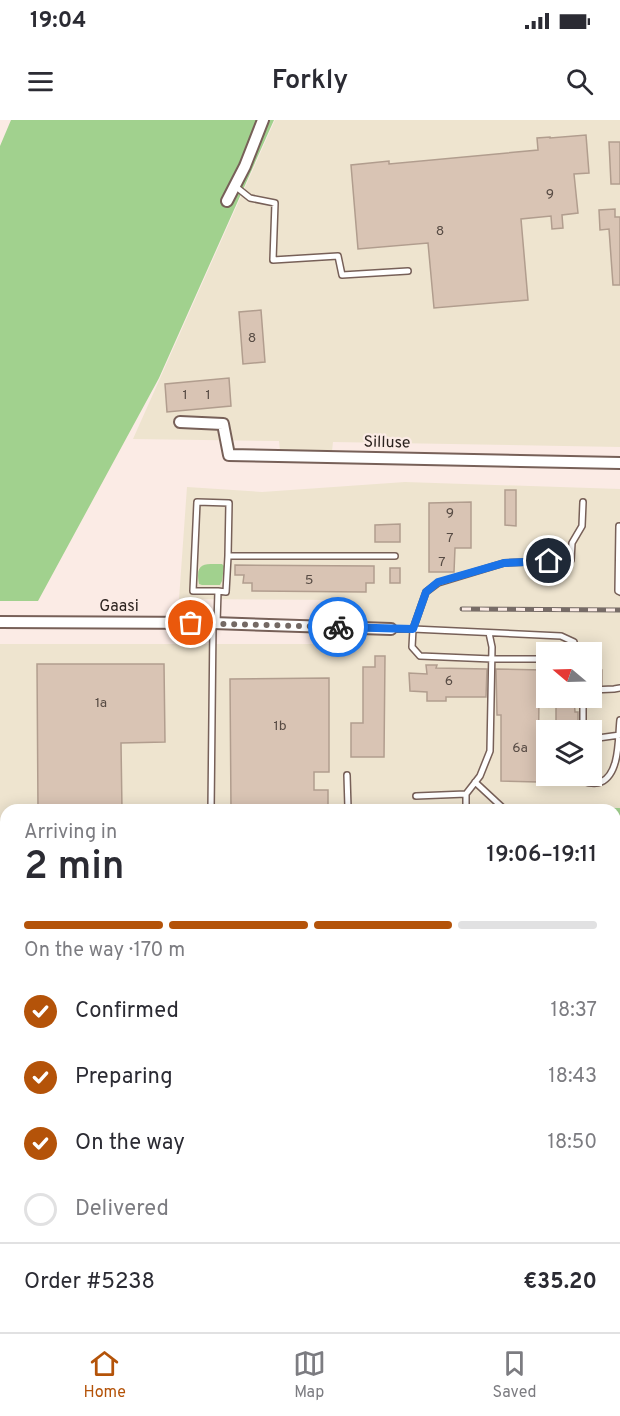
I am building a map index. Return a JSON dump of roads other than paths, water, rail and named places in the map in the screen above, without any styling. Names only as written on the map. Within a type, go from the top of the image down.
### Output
[{"type":"street","points":[[227,201],[245,166],[263,120]]},
{"type":"street","name":"Silluse","points":[[180,422],[223,424],[229,455],[620,463]]},
{"type":"street","name":"Gaasi","points":[[0,622],[215,623],[391,629]]},
{"type":"lane","points":[[235,186],[250,198],[275,202],[273,260],[338,256],[342,275],[408,271]]},
{"type":"lane","points":[[197,502],[229,503],[226,592],[218,591],[193,591],[197,502]]},
{"type":"lane","points":[[536,659],[420,656],[412,647],[413,629],[426,592],[438,582],[504,563],[571,560],[572,543],[582,526],[584,502]]},
{"type":"lane","points":[[619,526],[618,591],[620,592]]},
{"type":"lane","points":[[228,556],[395,556]]},
{"type":"lane","points":[[211,804],[215,623],[218,591]]},
{"type":"lane","name":"Gaasi","points":[[391,629],[561,636],[574,642]]},
{"type":"lane","points":[[466,804],[466,794],[480,776],[490,752],[492,647],[489,633]]},
{"type":"lane","points":[[602,690],[620,687]]},
{"type":"lane","points":[[602,782],[610,775],[616,763],[620,746],[620,720]]},
{"type":"lane","points":[[602,737],[620,735]]},
{"type":"lane","points":[[347,775],[348,804]]},
{"type":"lane","points":[[475,782],[499,804]]},
{"type":"lane","points":[[416,796],[466,794]]},
{"type":"railway","points":[[462,609],[620,610]]}]
